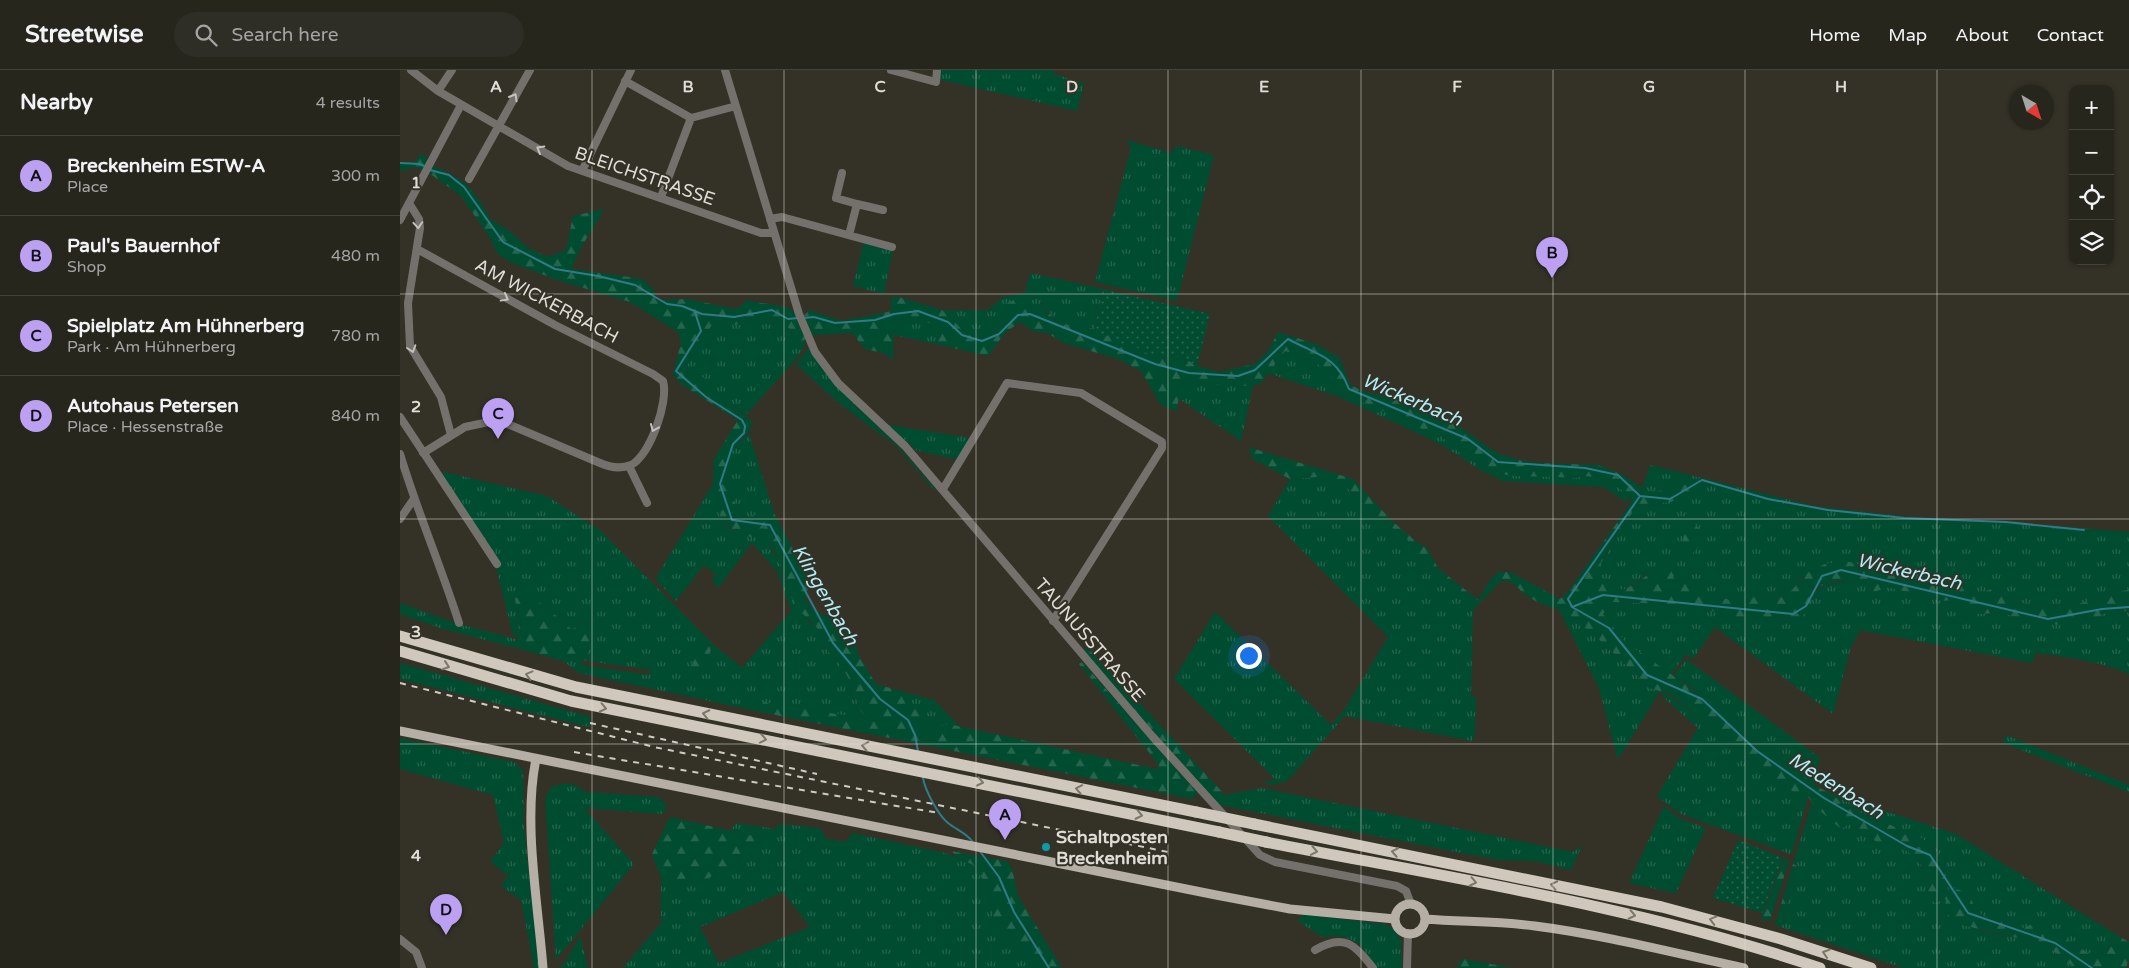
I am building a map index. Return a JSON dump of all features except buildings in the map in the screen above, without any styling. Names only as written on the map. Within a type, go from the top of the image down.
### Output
[{"type":"highway","points":[[400,636],[576,687],[1662,907],[1760,933],[1871,968]]},
{"type":"highway","points":[[400,651],[459,670],[571,701],[932,772],[1658,921],[1756,947],[1820,968]]},
{"type":"main road","points":[[400,731],[965,845],[1290,908],[1396,919]]},
{"type":"main road","points":[[536,759],[532,779],[530,811],[543,968]]},
{"type":"main road","points":[[1411,904],[1421,908],[1425,919],[1422,928],[1408,933],[1399,929],[1396,919],[1402,906],[1411,904]]},
{"type":"main road","points":[[1425,919],[1502,922],[1536,926],[1624,942],[1744,968]]},
{"type":"street","name":"BLEICHSTRASSE","points":[[411,70],[438,91],[461,105],[582,171],[761,233],[773,232]]},
{"type":"street","points":[[438,91],[452,70]]},
{"type":"street","points":[[469,179],[530,70]]},
{"type":"street","points":[[582,171],[631,70]]},
{"type":"street","points":[[726,70],[773,232]]},
{"type":"street","points":[[891,70],[936,82],[938,70]]},
{"type":"street","points":[[625,82],[691,118],[736,106]]},
{"type":"street","points":[[400,220],[461,105]]},
{"type":"street","points":[[661,197],[691,118]]},
{"type":"street","points":[[842,173],[836,198],[883,210]]},
{"type":"street","points":[[409,203],[419,219],[417,249],[408,303],[410,346],[441,398],[451,435]]},
{"type":"street","points":[[849,235],[857,204]]},
{"type":"street","points":[[770,219],[782,217],[892,247]]},
{"type":"street","name":"TAUNUSSTRASSE","points":[[773,232],[802,323],[815,352],[838,384],[905,446],[1189,778],[1260,855],[1275,862],[1397,886],[1406,891],[1411,904]]},
{"type":"street","name":"AM WICKERBACH","points":[[417,249],[555,325],[653,374],[662,381],[665,396],[663,407],[645,450],[629,466]]},
{"type":"street","points":[[943,489],[1007,383],[1082,393],[1162,442],[1162,448],[1053,621]]},
{"type":"street","points":[[400,417],[497,564]]},
{"type":"street","points":[[423,453],[466,427],[498,420],[607,466],[629,466],[647,503]]},
{"type":"street","points":[[400,454],[413,500],[443,574],[459,623]]},
{"type":"street","points":[[400,519],[413,500]]},
{"type":"street","points":[[1407,968],[1408,933]]},
{"type":"street","points":[[400,939],[416,952],[422,968]]},
{"type":"street","points":[[1315,950],[1332,942],[1348,943],[1361,953],[1373,968]]},
{"type":"green space","points":[[940,70],[1054,70],[1053,74],[1084,83],[1077,111],[938,79]]},
{"type":"green space","points":[[1127,140],[1171,153],[1177,146],[1214,155],[1177,301],[1095,282],[1131,148]]},
{"type":"green space","points":[[422,153],[435,167],[466,184],[480,201],[490,219],[510,231],[528,248],[548,257],[566,250],[573,216],[604,209],[582,246],[572,269],[643,279],[654,290],[656,300],[687,299],[736,309],[748,300],[790,309],[802,318],[809,310],[842,321],[892,311],[890,301],[895,296],[942,310],[967,334],[978,339],[994,331],[1006,317],[1005,305],[1015,299],[1023,309],[1036,306],[1045,309],[1061,325],[1075,325],[1094,329],[1094,331],[1110,335],[1119,343],[1136,347],[1152,356],[1183,357],[1197,366],[1219,372],[1255,364],[1268,351],[1278,332],[1316,344],[1340,358],[1350,385],[1366,392],[1404,400],[1439,420],[1459,426],[1497,453],[1537,463],[1598,465],[1621,474],[1651,493],[1691,483],[1699,489],[1671,502],[1642,505],[1632,513],[1601,563],[1601,578],[1623,590],[1654,571],[1674,563],[1679,567],[1673,578],[1696,585],[1716,598],[1745,601],[1757,592],[1779,598],[1792,590],[1808,572],[1825,564],[1845,561],[1867,566],[1880,572],[1913,572],[1936,582],[1960,584],[1971,592],[1980,593],[1992,589],[2019,602],[2039,607],[2069,606],[2129,590],[2129,612],[2116,608],[2093,619],[2078,617],[2059,625],[1999,613],[1975,614],[1951,600],[1942,601],[1888,587],[1874,592],[1861,585],[1845,581],[1829,582],[1822,585],[1816,590],[1809,609],[1795,622],[1775,618],[1721,617],[1710,609],[1698,605],[1613,602],[1603,614],[1624,641],[1733,718],[1761,748],[1818,787],[1832,794],[1846,807],[1898,828],[1910,838],[1920,837],[1941,858],[1945,868],[1948,890],[1954,888],[1969,894],[1976,910],[1983,915],[2024,928],[2034,923],[2055,932],[2093,956],[2120,937],[2129,942],[2129,959],[2126,968],[2075,968],[2044,944],[1962,925],[1944,912],[1946,899],[1935,903],[1926,897],[1929,884],[1926,872],[1915,856],[1892,842],[1877,842],[1849,824],[1841,829],[1818,809],[1808,797],[1795,793],[1720,738],[1697,715],[1669,694],[1650,688],[1589,630],[1562,616],[1559,609],[1532,599],[1511,582],[1503,580],[1498,584],[1491,579],[1498,572],[1510,572],[1560,599],[1568,592],[1631,503],[1630,496],[1624,491],[1611,483],[1590,476],[1575,478],[1518,476],[1494,472],[1459,452],[1440,434],[1435,435],[1368,404],[1349,399],[1337,389],[1332,375],[1308,357],[1285,351],[1260,384],[1246,386],[1182,383],[1176,412],[1161,405],[1141,371],[1118,359],[1064,343],[1047,333],[1033,331],[1020,322],[1005,333],[988,356],[936,344],[939,325],[910,319],[894,324],[893,360],[884,353],[865,349],[852,333],[813,335],[802,341],[789,328],[764,316],[735,325],[716,322],[696,344],[686,372],[708,379],[722,399],[753,423],[749,432],[735,447],[728,459],[727,477],[735,503],[744,518],[757,514],[774,513],[810,581],[805,599],[817,613],[838,619],[852,634],[859,656],[876,684],[904,692],[906,705],[919,704],[928,710],[922,732],[948,724],[1157,769],[1159,765],[1079,664],[1082,662],[1198,793],[1192,799],[756,711],[764,702],[867,719],[859,707],[853,687],[847,676],[823,645],[827,638],[802,613],[794,602],[780,561],[768,540],[764,526],[753,537],[748,537],[734,531],[718,519],[724,507],[713,484],[714,459],[738,420],[682,385],[673,375],[681,342],[678,332],[630,302],[554,279],[510,262],[498,254],[488,235],[461,196],[429,173],[416,167],[400,171],[400,163],[414,163]]},
{"type":"green space","points":[[864,241],[893,250],[884,294],[853,286]]},
{"type":"green space","points":[[1030,273],[1103,289],[1094,329],[1075,325],[1061,325],[1044,307],[1006,317],[994,331],[978,339],[967,334],[942,310],[988,310],[1003,297],[1025,293]]},
{"type":"green space","points":[[1103,289],[1210,314],[1197,366],[1183,357],[1152,356],[1136,347],[1119,343],[1110,335],[1103,337],[1094,331]]},
{"type":"green space","points":[[764,316],[789,328],[806,343],[796,359],[746,415],[719,398],[713,392],[708,379],[686,372],[696,344],[716,322],[735,325]]},
{"type":"green space","points":[[910,319],[939,325],[936,344],[894,335],[894,324]]},
{"type":"green space","points":[[809,348],[840,390],[897,445],[934,487],[934,490],[895,445],[840,404],[796,364]]},
{"type":"green space","points":[[1285,351],[1308,357],[1332,375],[1337,389],[1349,399],[1368,404],[1435,435],[1440,434],[1459,452],[1494,472],[1518,476],[1575,478],[1590,476],[1612,483],[1630,496],[1626,502],[1604,487],[1503,481],[1480,470],[1444,446],[1411,430],[1337,396],[1268,373]]},
{"type":"green space","points":[[1182,383],[1253,385],[1241,441],[1178,398]]},
{"type":"green space","points":[[888,425],[971,438],[958,460],[916,450]]},
{"type":"green space","points":[[749,434],[774,513],[757,514],[744,518],[735,503],[729,486],[727,468],[728,459],[732,451]]},
{"type":"green space","points":[[1248,447],[1353,479],[1392,521],[1418,543],[1427,548],[1438,568],[1478,600],[1472,601],[1421,558],[1410,541],[1371,511],[1342,483],[1316,477],[1290,479],[1253,459]]},
{"type":"green space","points":[[1650,465],[1814,506],[1908,517],[1977,520],[2129,532],[2129,590],[2069,606],[2039,607],[2019,602],[1992,589],[1980,593],[1971,592],[1959,584],[1936,582],[1913,572],[1880,572],[1867,566],[1802,577],[1792,590],[1779,598],[1757,592],[1745,601],[1716,598],[1696,585],[1673,578],[1648,574],[1623,590],[1601,578],[1601,563],[1632,513],[1642,505],[1653,503],[1691,483],[1651,493],[1642,489]]},
{"type":"green space","points":[[444,472],[547,496],[601,531],[705,636],[700,641],[704,647],[702,675],[713,644],[742,668],[791,611],[777,571],[752,543],[718,588],[712,581],[716,575],[704,565],[676,601],[657,581],[657,576],[713,484],[724,507],[718,519],[729,529],[747,537],[764,526],[772,551],[780,561],[784,580],[808,622],[817,627],[827,639],[823,646],[844,671],[853,688],[859,707],[868,719],[764,703],[756,711],[579,673],[563,661],[580,659],[584,665],[649,675],[651,670],[587,661],[591,620],[580,623],[572,630],[545,606],[515,598],[519,637],[513,635],[496,567],[442,475]]},
{"type":"green space","points":[[1316,477],[1342,483],[1371,511],[1410,541],[1421,558],[1472,601],[1478,600],[1491,579],[1498,584],[1473,610],[1471,696],[1476,697],[1475,735],[1472,741],[1345,716],[1287,781],[1271,785],[1263,783],[1275,779],[1174,679],[1215,612],[1331,725],[1343,712],[1388,637],[1268,516],[1290,479]]},
{"type":"green space","points":[[1693,522],[1702,532],[1698,548],[1688,558],[1681,552],[1682,543],[1686,532]]},
{"type":"green space","points":[[1848,581],[1865,585],[1874,592],[1888,587],[1942,601],[1951,600],[1975,614],[1999,613],[2059,625],[2078,617],[2093,619],[2116,608],[2129,613],[2129,674],[2072,658],[2036,653],[2032,663],[1860,630],[1851,647],[1833,714],[1715,627],[1693,659],[1686,654],[1671,675],[1624,641],[1603,614],[1613,602],[1698,605],[1710,609],[1721,617],[1775,618],[1795,622],[1809,609],[1815,592],[1825,584]]},
{"type":"green space","points":[[528,595],[545,606],[572,630],[580,623],[592,620],[587,661],[580,659],[563,661],[517,648],[519,630],[515,598]]},
{"type":"green space","points":[[400,603],[458,624],[518,640],[517,648],[440,628],[400,614]]},
{"type":"green space","points":[[1562,616],[1589,630],[1650,688],[1660,691],[1619,758],[1617,757],[1599,688]]},
{"type":"green space","points":[[705,636],[713,644],[702,675],[690,673],[690,665],[703,647],[700,641]]},
{"type":"green space","points":[[1087,647],[1225,795],[1225,806],[1217,804],[1083,651]]},
{"type":"green space","points":[[1686,659],[1820,758],[1814,784],[1761,748],[1733,718],[1721,711],[1689,685],[1673,677]]},
{"type":"green space","points":[[400,663],[591,717],[589,727],[400,679]]},
{"type":"green space","points":[[904,692],[934,700],[960,727],[948,724],[922,732],[906,705]]},
{"type":"green space","points":[[1664,693],[1697,715],[1720,738],[1795,793],[1808,797],[1792,853],[1790,854],[1679,813],[1657,796],[1698,728],[1662,696]]},
{"type":"green space","points":[[2006,735],[2129,785],[2129,792],[2003,743]]},
{"type":"green space","points":[[400,738],[514,762],[523,770],[524,826],[539,968],[534,968],[521,900],[501,886],[508,876],[490,861],[504,843],[493,795],[400,769]]},
{"type":"green space","points":[[561,784],[573,784],[586,792],[659,797],[667,806],[663,814],[584,808],[634,864],[556,960],[545,799],[551,787]]},
{"type":"green space","points":[[1261,788],[1573,852],[1582,846],[1571,870],[1534,861],[1498,860],[1225,806],[1225,795]]},
{"type":"green space","points":[[1832,794],[1956,834],[2120,937],[2093,956],[2055,932],[2024,928],[1983,915],[1976,910],[1969,894],[1948,891],[1943,862],[1927,842],[1920,837],[1910,838],[1898,828],[1846,807]]},
{"type":"green space","points":[[1812,802],[1818,809],[1849,824],[1877,842],[1892,842],[1915,856],[1926,872],[1929,884],[1979,930],[2044,944],[2075,968],[1903,968],[1775,925],[1778,915],[1784,918],[1797,866],[1793,864]]},
{"type":"green space","points":[[1664,806],[1679,818],[1706,828],[1676,893],[1629,883]]},
{"type":"green space","points":[[670,817],[763,838],[765,843],[719,873],[679,890],[661,878],[652,854]]},
{"type":"green space","points":[[737,823],[775,829],[779,824],[820,828],[826,839],[845,842],[853,833],[949,854],[973,865],[986,884],[995,920],[1034,968],[623,968],[661,923],[661,878],[679,890],[719,873],[764,843],[763,838],[730,830]],"holes":[[[783,892],[810,927],[719,963],[700,927]]]},
{"type":"green space","points":[[1738,840],[1783,858],[1762,913],[1713,898]]},
{"type":"green space","points":[[951,851],[1007,861],[1012,868],[1018,896],[1062,968],[1034,968],[995,920],[986,884],[973,865],[958,858]]},
{"type":"green space","points":[[1784,858],[1789,861],[1770,921],[1761,919]]},
{"type":"green space","points":[[1793,864],[1797,866],[1784,918],[1778,915]]},
{"type":"green space","points":[[1303,914],[1383,924],[1395,929],[1401,940],[1402,968],[1377,968],[1358,943],[1337,936],[1322,937],[1298,921]]},
{"type":"green space","points":[[580,936],[588,968],[558,968],[565,963]]},
{"type":"green space","points":[[1463,959],[1513,968],[1456,968]]},
{"type":"waterway","name":"Wickerbach","points":[[400,163],[420,164],[426,167]]},
{"type":"waterway","name":"Wickerbach","points":[[430,170],[449,175],[464,187],[503,242],[555,269],[598,276],[635,285],[667,304],[682,306],[702,314],[734,317],[772,310],[788,319],[798,318]]},
{"type":"waterway","name":"Wickerbach","points":[[803,318],[814,317],[835,323],[875,320],[894,314],[918,311],[948,322],[962,335],[982,341],[999,334],[1018,315],[1030,314],[1155,364],[1189,373],[1238,376],[1255,370],[1288,339],[1332,362],[1344,378],[1349,389],[1468,439],[1498,462],[1585,468],[1618,475],[1640,496],[1568,599],[1572,607],[1603,595],[1793,614],[1806,606],[1822,576],[1841,570],[2048,619],[2102,609],[2129,607]]},
{"type":"waterway","name":"Klingenbach","points":[[695,312],[701,331],[676,371],[706,397],[742,420],[745,426],[744,433],[733,444],[720,484],[732,520],[770,525],[833,643],[880,699],[908,720],[915,735],[918,751]]},
{"type":"waterway","points":[[1640,496],[1670,499],[1702,480],[1768,499],[1828,510],[1904,518],[2006,522],[2084,530]]},
{"type":"waterway","name":"Medenbach","points":[[1572,607],[1609,628],[1647,675],[1702,699],[1757,751],[1824,798],[1907,846],[1930,855],[1968,913],[2055,943],[2092,968]]},
{"type":"waterway","name":"Klingenbach","points":[[923,778],[929,795],[940,814],[948,823],[973,842]]},
{"type":"waterway","name":"Klingenbach","points":[[979,850],[999,877],[1014,912],[1049,968]]},
{"type":"railway","points":[[400,683],[654,747],[1173,853]]},
{"type":"railway","points":[[590,723],[817,774]]},
{"type":"railway","points":[[574,752],[939,813]]},
{"type":"place","name":"Paul's Bauernhof","points":[[1552,278]]},
{"type":"place","name":"Spielplatz Am Hühnerberg","points":[[498,439]]},
{"type":"place","name":"Breckenheim ESTW-A","points":[[1005,840]]},
{"type":"place","name":"Schaltposten Breckenheim","points":[[1046,847]]},
{"type":"place","name":"Autohaus Petersen","points":[[446,935]]}]
